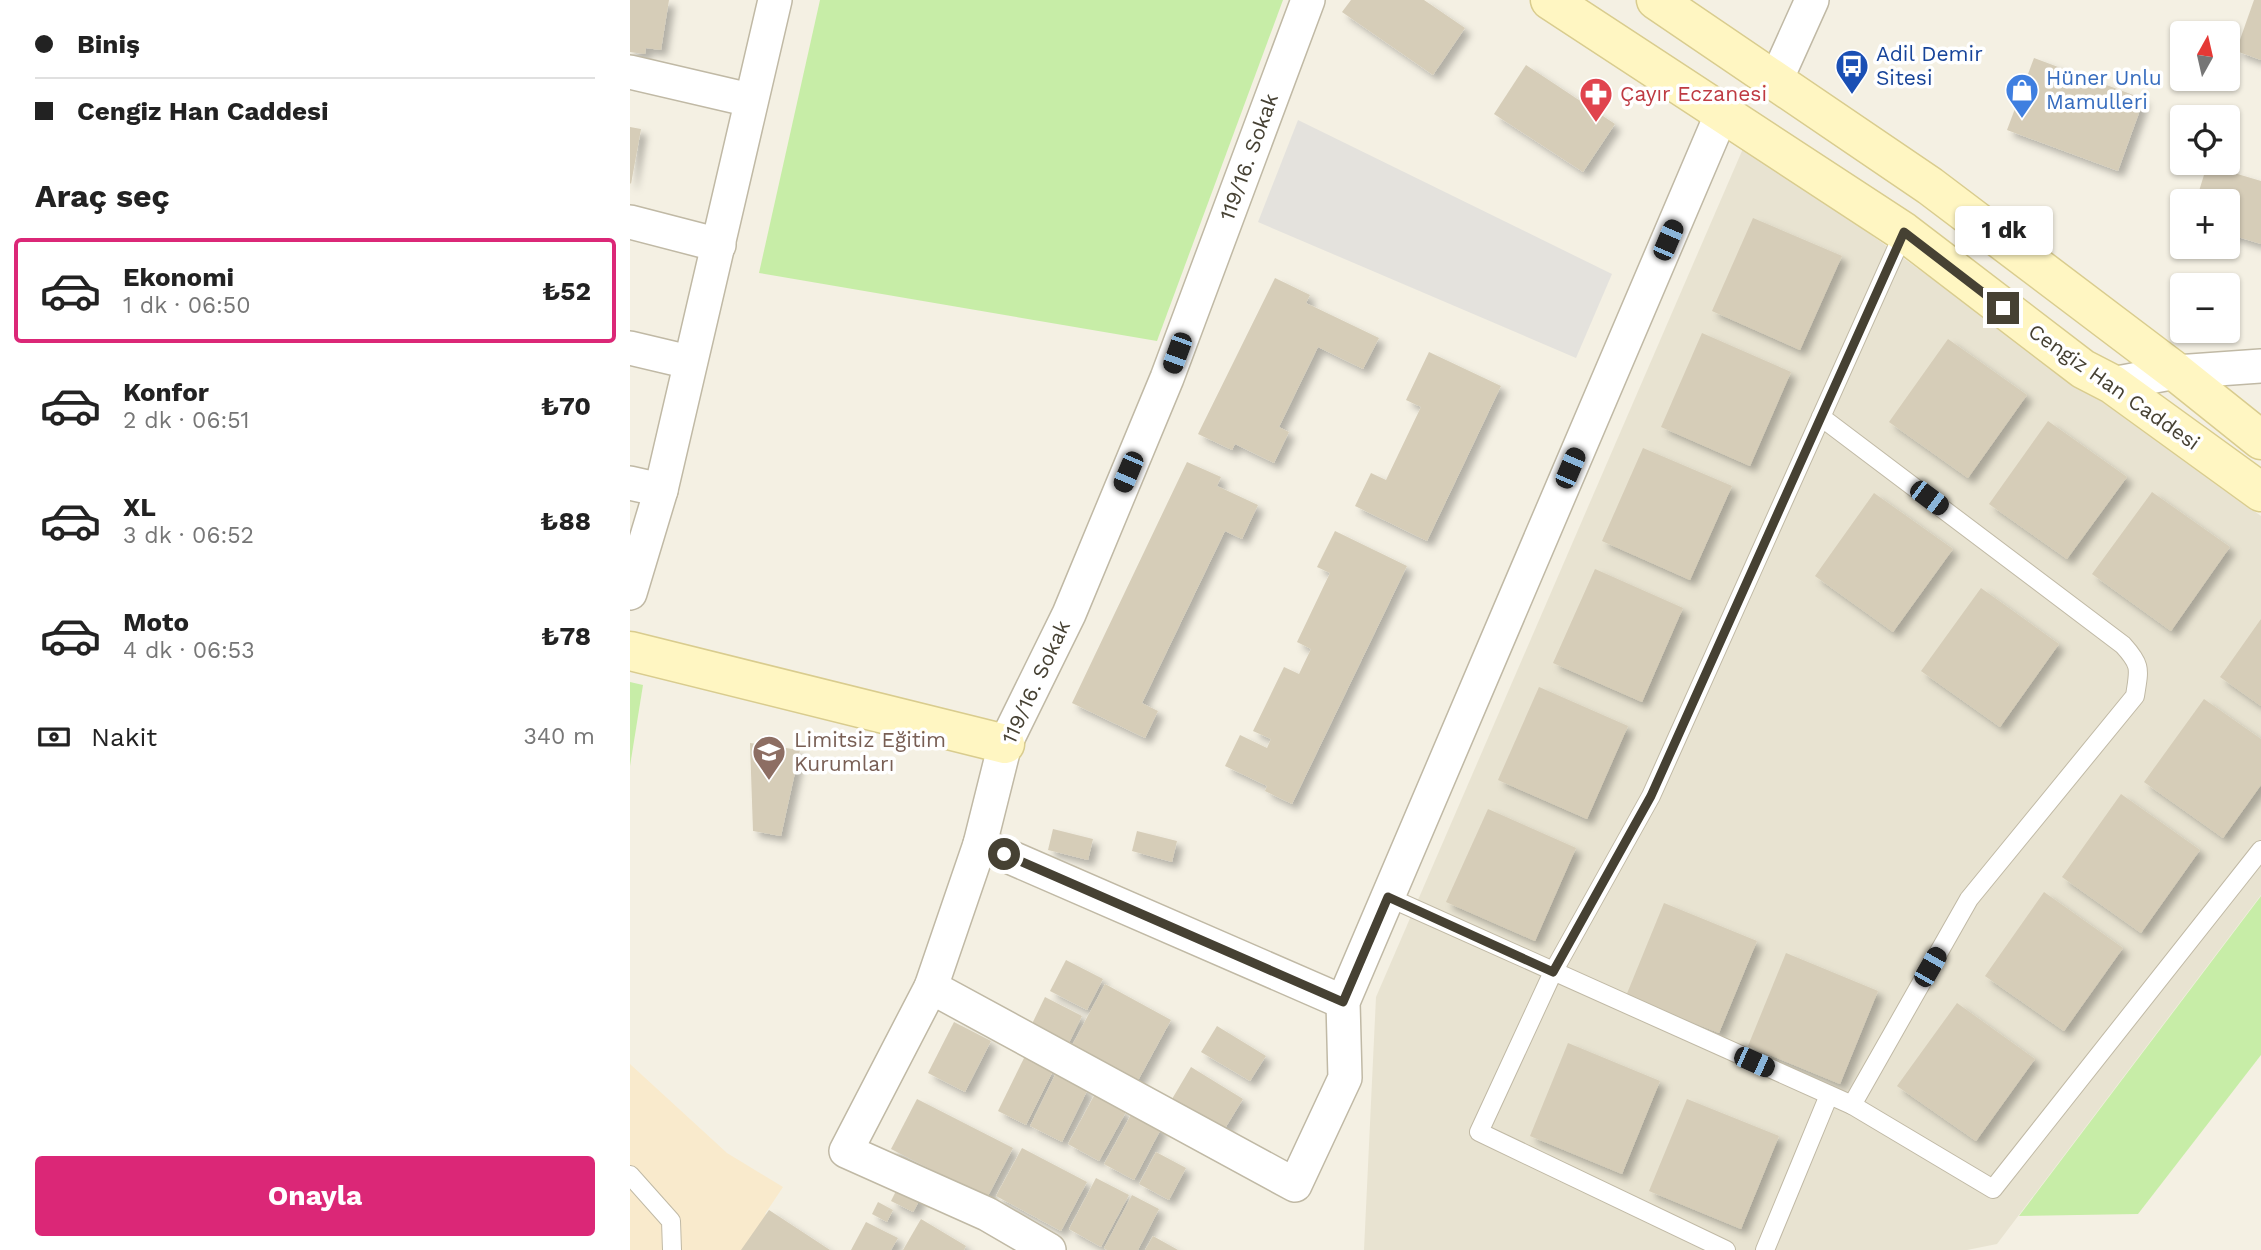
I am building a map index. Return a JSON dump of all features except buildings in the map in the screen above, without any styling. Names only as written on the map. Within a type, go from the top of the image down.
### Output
[{"type":"main road","name":"Cengiz Han Caddesi","points":[[1550,0],[1904,232],[2083,369],[2112,384],[2261,492]]},
{"type":"main road","name":"Cengiz Han Caddesi","points":[[1656,0],[1930,186],[2176,372],[2261,440]]},
{"type":"main road","points":[[630,651],[1005,744]]},
{"type":"street","points":[[630,593],[645,486],[689,362],[719,245],[775,0]]},
{"type":"street","name":"119/16. Sokak","points":[[1049,1250],[987,1214],[846,1151],[931,987],[980,844],[1005,744],[1069,614],[1167,377],[1308,0]]},
{"type":"street","points":[[1776,80],[1812,0]]},
{"type":"street","points":[[630,72],[750,100]]},
{"type":"street","points":[[931,987],[1295,1185],[1345,1078],[1343,1002],[1722,113]]},
{"type":"street","points":[[630,222],[719,245]]},
{"type":"street","points":[[630,348],[689,362]]},
{"type":"street","points":[[2112,384],[2176,372],[2261,366]]},
{"type":"street","points":[[980,844],[1343,1002]]},
{"type":"lane","points":[[1726,1250],[1479,1132],[1553,972],[1651,796],[1904,232]]},
{"type":"lane","points":[[1821,417],[2123,645],[2137,660],[2138,674],[2135,696],[1969,899],[1852,1105]]},
{"type":"lane","points":[[1388,897],[1852,1105],[1993,1189],[2261,850]]},
{"type":"lane","points":[[1765,1250],[1829,1096]]},
{"type":"lane","points":[[630,1175],[671,1221],[672,1250]]},
{"type":"shaded area","points":[[1298,120],[1612,274],[1576,358],[1258,222]]},
{"type":"shaded area","points":[[1745,144],[2261,516],[2261,895],[1997,1244],[1967,1250],[1364,1250],[1376,997]]},
{"type":"shaded area","points":[[630,1064],[727,1153],[783,1187],[765,1214],[826,1250],[630,1250]]},
{"type":"green space","points":[[820,0],[1283,0],[1157,341],[759,273]]},
{"type":"green space","points":[[630,682],[643,685],[630,766]]},
{"type":"green space","points":[[2261,896],[2261,1055],[2138,1214],[2019,1216]]},
{"type":"place","name":"Adil Demir Sitesi","points":[[1852,96]]},
{"type":"place","name":"Hüner Unlu Mamulleri","points":[[2022,120]]},
{"type":"place","name":"Çayır Eczanesi","points":[[1596,124]]},
{"type":"place","name":"Limitsiz Eğitim Kurumları","points":[[769,782]]},
{"type":"route","points":[[1004,854],[1343,1002],[1388,897],[1553,972],[1651,796],[1904,232],[2003,308]]}]
